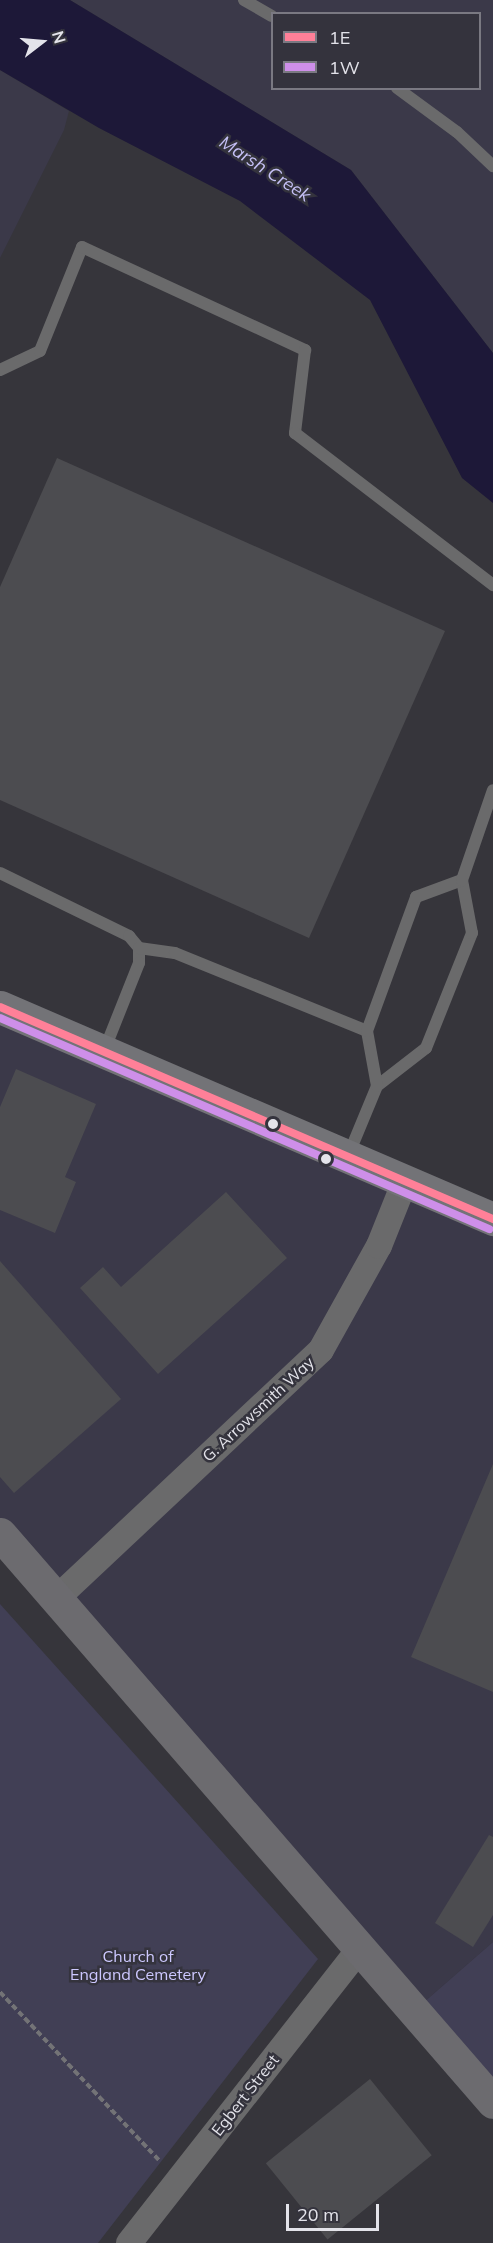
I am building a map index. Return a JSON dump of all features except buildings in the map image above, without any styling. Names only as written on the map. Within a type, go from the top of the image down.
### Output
[{"type":"main road","points":[[0,1008],[493,1219]]},
{"type":"main road","points":[[0,1534],[361,1947],[493,2102]]},
{"type":"street","name":"G. Arrowsmith Way","points":[[57,1598],[321,1350],[379,1246],[405,1181]]},
{"type":"street","name":"Egbert Street","points":[[129,2243],[361,1947]]},
{"type":"lane","points":[[244,0],[271,15]]},
{"type":"lane","points":[[400,90],[457,132],[493,166]]},
{"type":"lane","points":[[0,370],[40,351],[82,246],[305,350],[295,433],[493,585]]},
{"type":"lane","points":[[347,1156],[377,1086],[426,1048],[472,933],[462,880],[493,790]]},
{"type":"lane","points":[[0,873],[129,936],[139,948],[139,963],[103,1052]]},
{"type":"lane","points":[[377,1086],[367,1031],[416,897],[462,880]]},
{"type":"lane","points":[[139,948],[175,953],[367,1031]]},
{"type":"path","points":[[0,1992],[178,2181]]},
{"type":"shaded area","points":[[70,0],[493,0],[493,353],[351,170]]},
{"type":"shaded area","points":[[0,70],[69,111],[64,130],[0,258]]},
{"type":"shaded area","points":[[0,1007],[493,1219],[493,1942],[415,2010],[0,1534]]},
{"type":"green space","name":"Church of England Cemetery","points":[[0,1604],[318,1959],[98,2243],[0,2243]]},
{"type":"green space","points":[[493,1942],[493,2102],[415,2010]]},
{"type":"water","name":"Marsh Creek","points":[[0,0],[70,0],[351,170],[493,353],[493,503],[462,478],[370,300],[240,201],[99,128],[0,70]]},
{"type":"transit line","name":"1E","points":[[0,1007],[493,1219]]},
{"type":"transit line","name":"1W","points":[[0,1018],[489,1229]]}]
